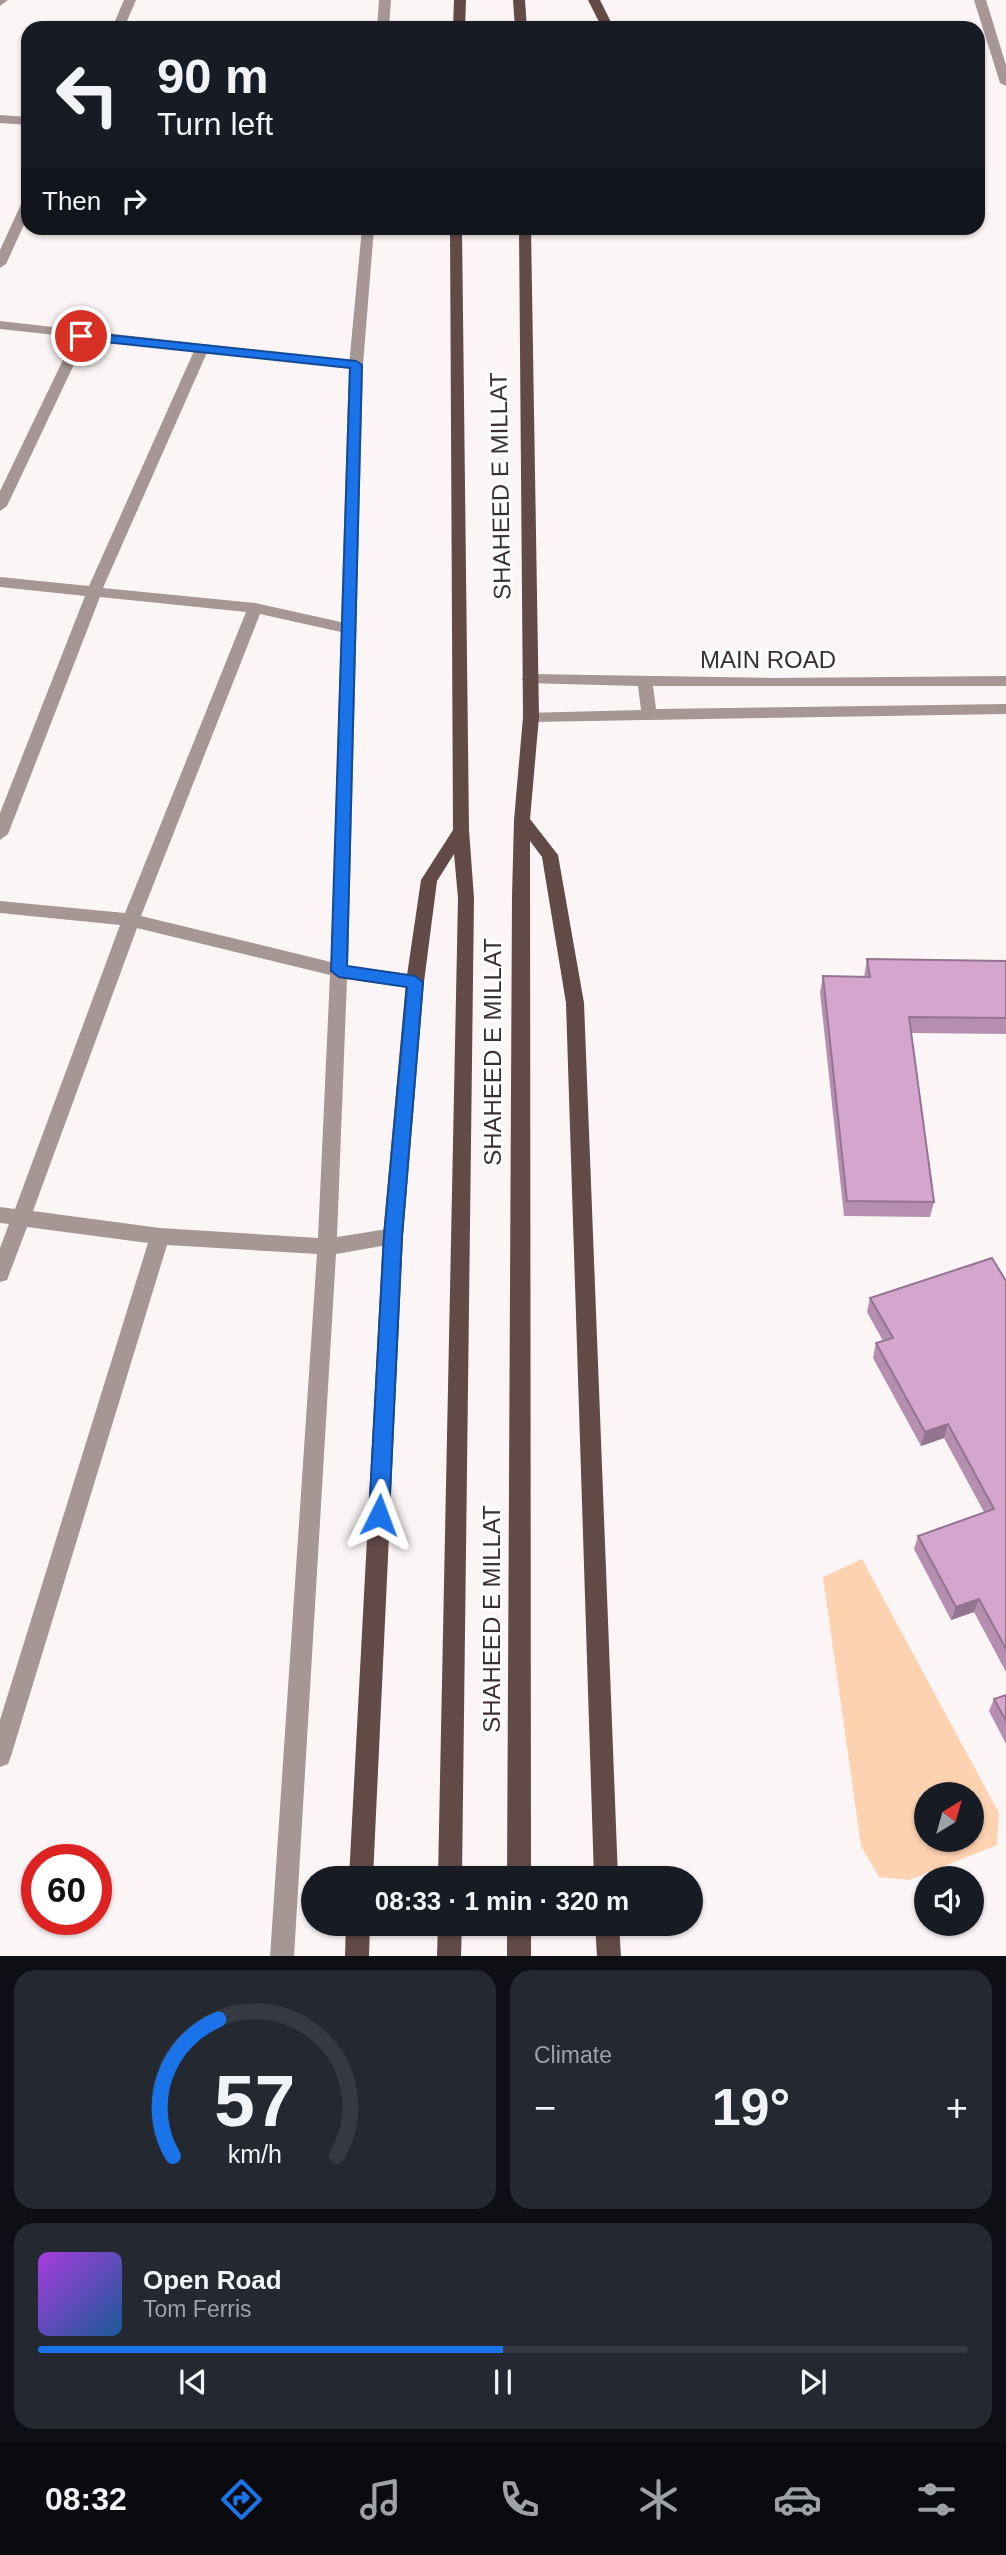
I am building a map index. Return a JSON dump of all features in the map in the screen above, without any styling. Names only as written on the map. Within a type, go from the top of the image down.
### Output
[{"type":"main road","points":[[459,21],[460,0]]},
{"type":"main road","points":[[519,0],[520,21]]},
{"type":"main road","points":[[594,0],[604,21]]},
{"type":"main road","name":"SHAHEED E MILLAT","points":[[450,1866],[466,898],[461,830],[456,235]]},
{"type":"main road","name":"SHAHEED E MILLAT","points":[[519,1866],[520,896],[522,820],[531,718],[525,235]]},
{"type":"main road","points":[[522,820],[550,855],[575,1003],[606,1866]]},
{"type":"main road","points":[[361,1866],[393,1236],[415,982],[429,880],[461,830]]},
{"type":"main road","points":[[356,1956],[357,1936]]},
{"type":"main road","points":[[449,1956],[450,1936]]},
{"type":"main road","points":[[519,1936],[519,1956]]},
{"type":"main road","points":[[607,1936],[608,1956]]},
{"type":"street","points":[[121,21],[130,0]]},
{"type":"street","points":[[384,21],[385,0]]},
{"type":"street","points":[[981,0],[1006,83]]},
{"type":"street","points":[[0,119],[21,120]]},
{"type":"street","points":[[0,264],[21,218]]},
{"type":"street","points":[[282,1956],[327,1247],[339,971],[356,365],[367,235]]},
{"type":"street","points":[[0,325],[356,365]]},
{"type":"street","points":[[0,506],[81,336]]},
{"type":"street","points":[[0,834],[94,592],[202,348]]},
{"type":"street","points":[[0,582],[255,608],[348,629]]},
{"type":"street","points":[[0,1274],[131,920],[255,608]]},
{"type":"street","name":"MAIN ROAD","points":[[530,679],[772,683],[1006,681]]},
{"type":"street","points":[[645,681],[649,715]]},
{"type":"street","points":[[772,683],[774,714]]},
{"type":"street","points":[[531,718],[1006,709]]},
{"type":"street","points":[[2,911],[131,920],[339,971],[415,982]]},
{"type":"street","points":[[0,1215],[160,1236],[327,1247],[393,1236]]},
{"type":"street","points":[[0,1756],[9,1702],[160,1236]]},
{"type":"shaded area","points":[[862,1559],[982,1782],[914,1782],[914,1852],[979,1852],[944,1866],[914,1866],[914,1878],[909,1880],[879,1877],[861,1846],[823,1577]]},
{"type":"shaded area","points":[[984,1785],[999,1813],[997,1845],[984,1850]]},
{"type":"building","points":[[867,959],[1006,961],[1006,1018],[909,1017],[934,1202],[847,1201],[823,976],[870,977]]},
{"type":"building","points":[[992,1258],[1006,1281],[1006,1649],[979,1599],[956,1607],[918,1536],[994,1509],[948,1424],[925,1432],[876,1343],[893,1338],[870,1298]]},
{"type":"building","points":[[1006,1695],[1006,1721],[994,1699]]},
{"type":"route","points":[[81,336],[356,365],[339,971],[415,982],[393,1236],[379,1515]]}]
